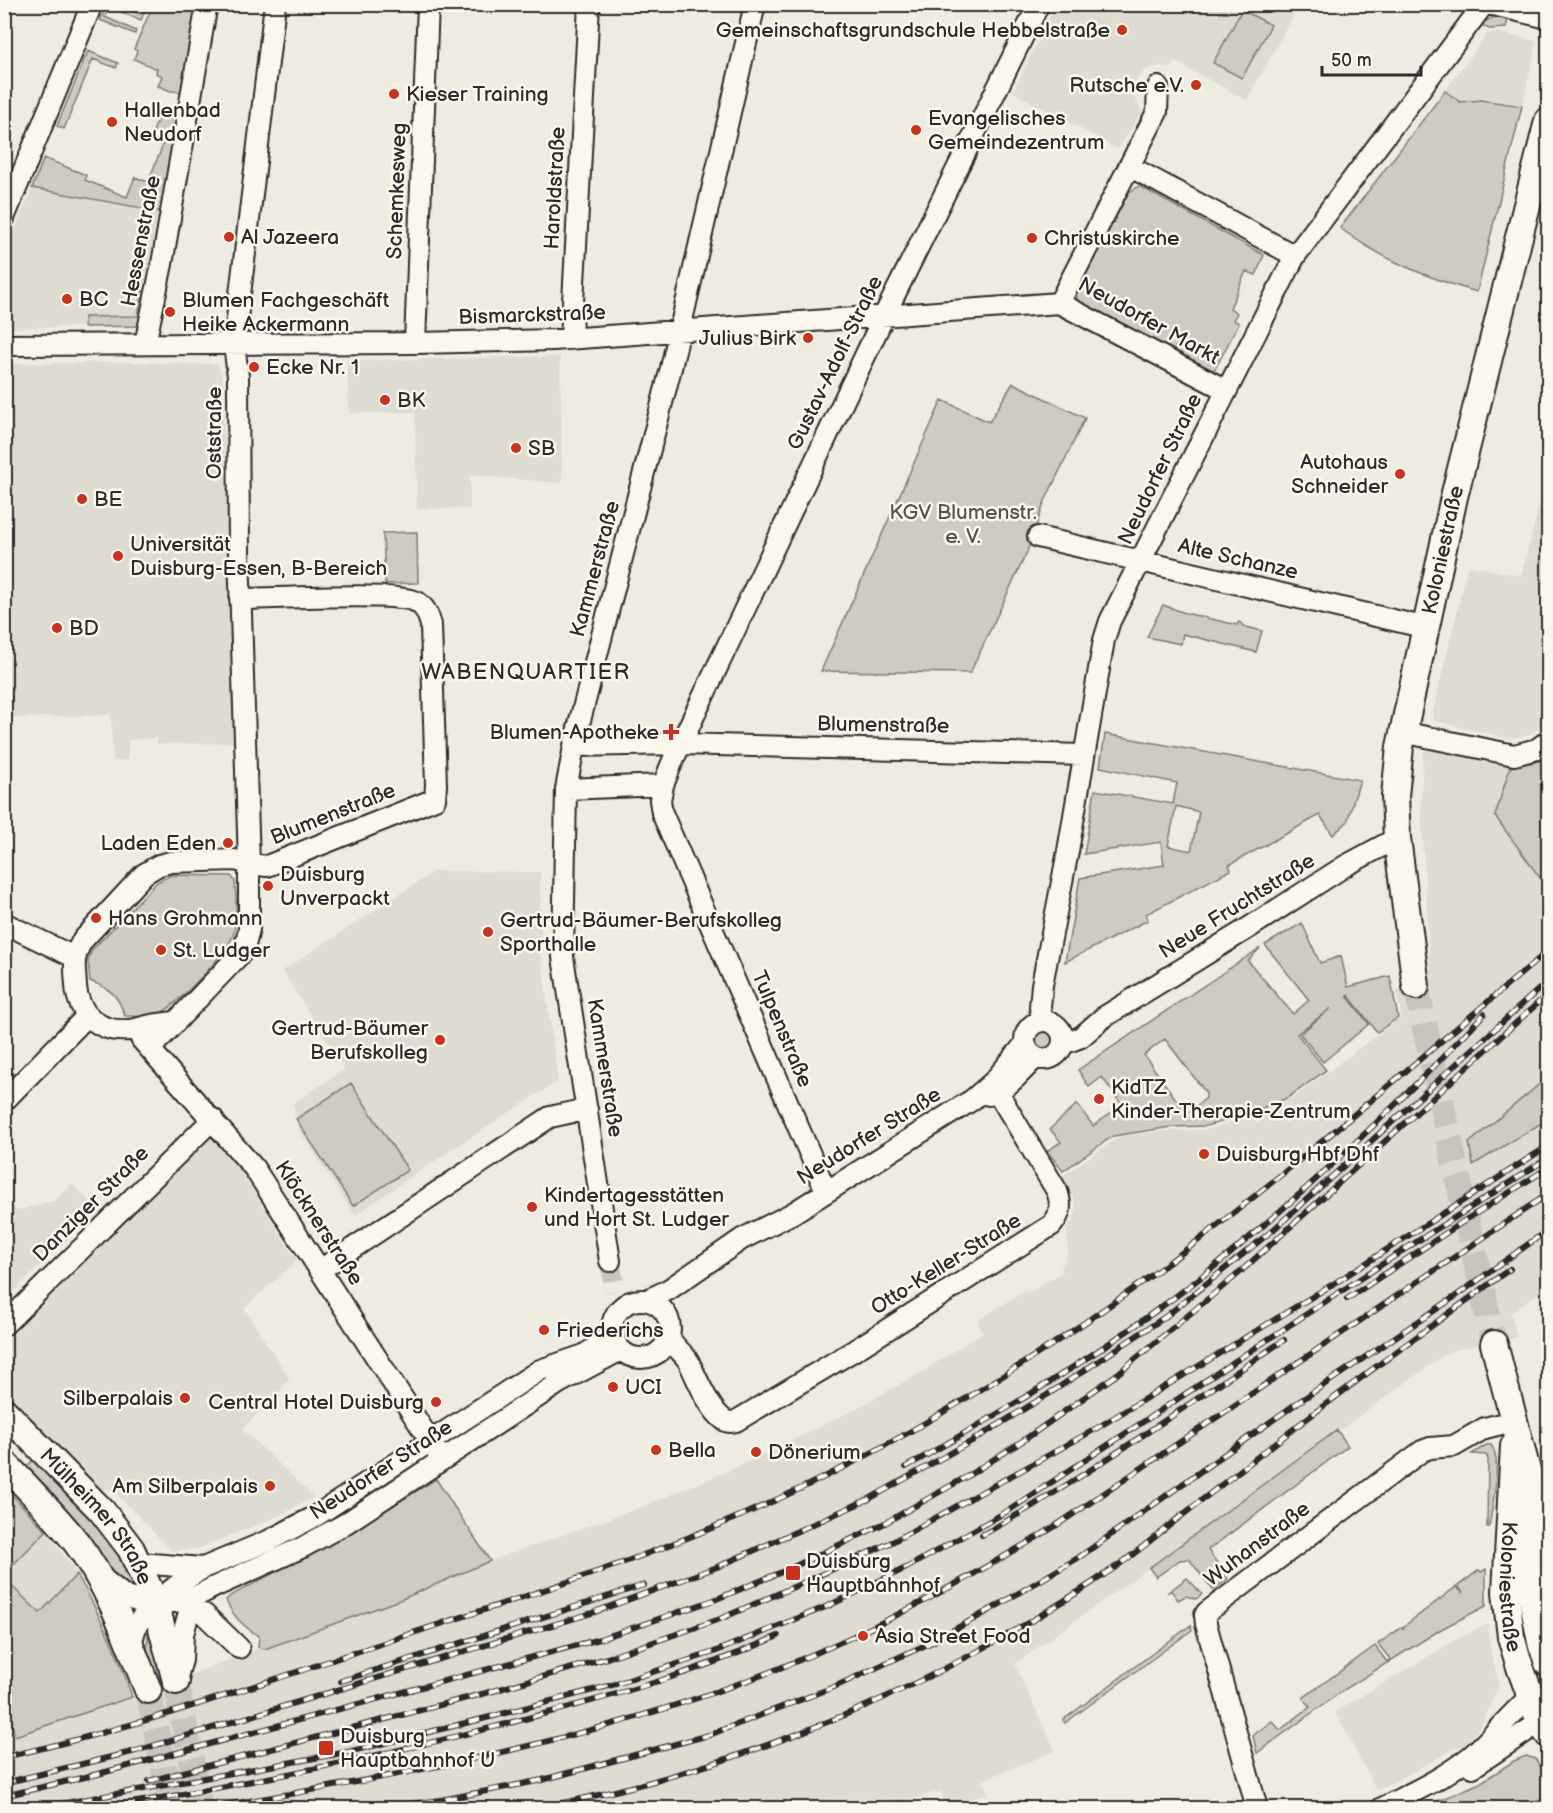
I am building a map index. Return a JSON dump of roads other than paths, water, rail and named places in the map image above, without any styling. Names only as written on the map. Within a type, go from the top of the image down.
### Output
[{"type":"main road","name":"Koloniestraße","points":[[1416,986],[1397,838],[1395,796],[1402,732],[1427,628],[1454,497],[1548,121]]},
{"type":"main road","name":"Koloniestraße","points":[[1494,1344],[1531,1486],[1532,1596],[1541,1642],[1548,1663]]},
{"type":"main road","name":"Mülheimer Straße","points":[[4,1411],[102,1510],[139,1563],[155,1602],[176,1681]]},
{"type":"main road","name":"Koloniestraße","points":[[1514,1427],[1506,1592],[1512,1637],[1539,1688],[1546,1723]]},
{"type":"main road","name":"Mülheimer Straße","points":[[4,1463],[70,1535],[96,1573],[131,1644],[148,1690]]},
{"type":"street","points":[[4,218],[92,4]]},
{"type":"street","name":"Hessenstraße","points":[[145,344],[162,264],[207,4]]},
{"type":"street","name":"Oststraße","points":[[249,864],[240,599],[238,376],[234,344],[275,4]]},
{"type":"street","name":"Schemkesweg","points":[[415,343],[428,4]]},
{"type":"street","name":"Haroldstraße","points":[[571,339],[589,4]]},
{"type":"street","name":"Kammerstraße","points":[[610,1261],[563,957],[566,789],[574,746],[679,331],[755,4]]},
{"type":"street","name":"Gustav-Adolf-Straße","points":[[681,744],[884,316],[1039,4]]},
{"type":"street","name":"Neudorfer Straße","points":[[1042,1020],[1040,1007],[1042,986],[1104,640],[1120,601],[1295,256],[1484,4]]},
{"type":"street","points":[[1489,4],[1548,18]]},
{"type":"street","name":"Neudorfer Markt","points":[[1158,87],[1157,112],[1059,303],[1226,390]]},
{"type":"street","points":[[1129,166],[1295,256]]},
{"type":"street","name":"Bismarckstraße","points":[[4,345],[415,343],[571,339],[1059,303]]},
{"type":"street","name":"Alte Schanze","points":[[1038,537],[1427,628]]},
{"type":"street","name":"Blumenstraße","points":[[240,599],[382,597],[414,601],[426,609],[431,625],[435,799],[267,866],[249,864]]},
{"type":"street","points":[[1402,732],[1514,755],[1537,749],[1548,741]]},
{"type":"street","points":[[566,789],[663,785],[681,744]]},
{"type":"street","name":"Blumenstraße","points":[[574,746],[681,744],[1084,755]]},
{"type":"street","name":"Tulpenstraße","points":[[663,785],[660,800],[662,813],[826,1191]]},
{"type":"street","name":"Neue Fruchtstraße","points":[[1063,1038],[1104,1017],[1345,866],[1397,838]]},
{"type":"street","points":[[150,1048],[175,1022],[244,950],[249,929],[249,864],[235,860],[171,862],[159,865],[144,874],[82,941],[74,957],[80,1006],[98,1025],[110,1029],[129,1030],[175,1022]]},
{"type":"street","points":[[4,923],[74,957]]},
{"type":"street","points":[[4,1101],[87,1016]]},
{"type":"street","points":[[1042,1020],[1054,1023],[1063,1038],[1058,1054],[1047,1059],[1030,1050],[1028,1029],[1042,1020]]},
{"type":"street","name":"Klöcknerstraße","points":[[129,1030],[150,1048],[254,1168],[443,1460]]},
{"type":"street","name":"Neudorfer Straße","points":[[666,1315],[676,1300],[744,1254],[793,1213],[996,1086],[1030,1050]]},
{"type":"street","name":"Otto-Keller-Straße","points":[[696,1379],[723,1420],[736,1421],[855,1350],[1052,1225],[1058,1218],[1062,1204],[1057,1191],[996,1086]]},
{"type":"street","points":[[320,1269],[550,1117],[588,1109]]},
{"type":"street","name":"Danziger Straße","points":[[4,1325],[213,1119]]},
{"type":"street","name":"Neudorfer Straße","points":[[647,1300],[668,1290],[742,1239],[793,1213]]},
{"type":"street","points":[[620,1298],[647,1300],[658,1306],[666,1315],[669,1323],[669,1336],[666,1344],[654,1355],[645,1358],[636,1357],[621,1350],[612,1336],[611,1328],[620,1298]]},
{"type":"street","name":"Neudorfer Straße","points":[[131,1644],[141,1617],[155,1602],[180,1583],[203,1568],[296,1528],[459,1425],[540,1370],[584,1355],[608,1338],[611,1328]]},
{"type":"street","points":[[669,1336],[672,1344],[688,1360],[696,1379]]},
{"type":"street","name":"Neudorfer Straße","points":[[96,1573],[126,1597],[140,1602],[174,1602],[198,1606],[214,1587],[303,1547],[343,1526],[559,1383],[621,1350]]},
{"type":"street","points":[[654,1355],[673,1361],[696,1379]]},
{"type":"street","name":"Wuhanstraße","points":[[1257,1809],[1206,1624],[1207,1612],[1422,1451],[1454,1446],[1485,1428],[1514,1427]]},
{"type":"street","name":"Neudorfer Straße","points":[[139,1563],[203,1568]]},
{"type":"street","points":[[176,1681],[182,1660],[183,1634],[198,1606],[239,1648]]},
{"type":"street","points":[[1382,1809],[1447,1774],[1471,1756],[1501,1727],[1510,1714],[1539,1688]]},
{"type":"street","points":[[1447,1774],[1468,1769],[1546,1723]]},
{"type":"tunnel","points":[[1416,986],[1494,1344]]},
{"type":"tunnel","points":[[610,1261],[615,1291]]},
{"type":"tunnel","points":[[176,1681],[200,1808]]},
{"type":"tunnel","points":[[148,1690],[172,1808]]},
{"type":"railway","points":[[4,1757],[103,1732],[201,1703],[578,1579],[714,1527],[827,1476],[899,1438],[998,1379],[1150,1277],[1319,1144],[1548,951]]},
{"type":"railway","points":[[4,1783],[136,1751],[592,1613],[717,1567],[869,1499],[972,1441],[1047,1395],[1165,1317],[1273,1230],[1548,981]]},
{"type":"railway","points":[[4,1796],[98,1774],[600,1639],[714,1600],[789,1569],[885,1523],[966,1477],[1024,1440],[1116,1375],[1238,1274],[1548,994]]},
{"type":"railway","points":[[906,1467],[1065,1372],[1195,1282],[1326,1171],[1418,1083],[1484,1014]]},
{"type":"railway","points":[[149,1781],[486,1693],[607,1658],[720,1619],[798,1585],[892,1542],[1092,1431],[1338,1281],[1548,1146]]},
{"type":"railway","points":[[38,1808],[348,1752],[490,1717],[616,1684],[714,1652],[828,1606],[908,1567],[1011,1509],[1399,1253],[1548,1158]]},
{"type":"railway","points":[[1347,1299],[1548,1168]]},
{"type":"railway","points":[[208,1808],[416,1771],[553,1740],[688,1701],[754,1678],[832,1646],[945,1590],[1054,1527],[1548,1194]]},
{"type":"railway","points":[[380,1808],[441,1800],[542,1780],[709,1735],[834,1687],[930,1643],[1078,1558],[1548,1230]]},
{"type":"railway","points":[[538,1808],[615,1791],[691,1770],[766,1745],[840,1717],[912,1685],[982,1649],[1051,1609],[1125,1560],[1322,1407],[1510,1269]]},
{"type":"railway","points":[[982,1535],[1098,1465],[1284,1340]]},
{"type":"railway","points":[[341,1681],[644,1585]]},
{"type":"railway","points":[[102,1808],[318,1768],[479,1731],[657,1682],[718,1661],[778,1636]]},
{"type":"place","name":"Gemeinschaftsgrundschule Hebbelstraße","points":[[1122,30]]},
{"type":"place","name":"Rutsche e.V.","points":[[1196,85]]},
{"type":"place","name":"Kieser Training","points":[[394,94]]},
{"type":"place","name":"Hallenbad Neudorf","points":[[112,122]]},
{"type":"place","name":"Evangelisches Gemeindezentrum","points":[[916,130]]},
{"type":"place","name":"Al Jazeera","points":[[229,237]]},
{"type":"place","name":"Christuskirche","points":[[1032,238]]},
{"type":"place","name":"BC","points":[[67,299]]},
{"type":"place","name":"Blumen Fachgeschäft Heike Ackermann","points":[[170,312]]},
{"type":"place","name":"Julius Birk","points":[[808,338]]},
{"type":"place","name":"Ecke Nr. 1","points":[[254,367]]},
{"type":"place","name":"BK","points":[[385,400]]},
{"type":"place","name":"SB","points":[[516,448]]},
{"type":"place","name":"Autohaus Schneider","points":[[1400,474]]},
{"type":"place","name":"BE","points":[[82,499]]},
{"type":"place","name":"Universität Duisburg-Essen, B-Bereich","points":[[118,556]]},
{"type":"place","name":"BD","points":[[57,628]]},
{"type":"place","name":"Blumen-Apotheke","points":[[671,732]]},
{"type":"place","name":"Laden Eden","points":[[228,843]]},
{"type":"place","name":"Duisburg Unverpackt","points":[[268,886]]},
{"type":"place","name":"Hans Grohmann","points":[[96,918]]},
{"type":"place","name":"Gertrud-Bäumer-Berufskolleg Sporthalle","points":[[488,932]]},
{"type":"place","name":"St. Ludger","points":[[161,950]]},
{"type":"place","name":"Gertrud-Bäumer Berufskolleg","points":[[440,1040]]},
{"type":"place","name":"KidTZ Kinder-Therapie-Zentrum","points":[[1099,1099]]},
{"type":"place","name":"Duisburg Hbf Dhf","points":[[1204,1154]]},
{"type":"place","name":"Kindertagesstätten und Hort St. Ludger","points":[[532,1207]]},
{"type":"place","name":"Friederichs","points":[[544,1330]]},
{"type":"place","name":"UCI","points":[[613,1387]]},
{"type":"place","name":"Silberpalais","points":[[185,1398]]},
{"type":"place","name":"Central Hotel Duisburg","points":[[436,1402]]},
{"type":"place","name":"Bella","points":[[656,1450]]},
{"type":"place","name":"Dönerium","points":[[756,1452]]},
{"type":"place","name":"Am Silberpalais","points":[[270,1486]]},
{"type":"place","name":"Duisburg Hauptbahnhof","points":[[793,1573]]},
{"type":"place","name":"Asia Street Food","points":[[863,1636]]},
{"type":"place","name":"Duisburg Hauptbahnhof U","points":[[326,1748]]},
{"type":"district","name":"WABENQUARTIER","points":[[526,672]]},
{"type":"park label","name":"KGV Blumenstr. e. V.","points":[[963,524]]}]
